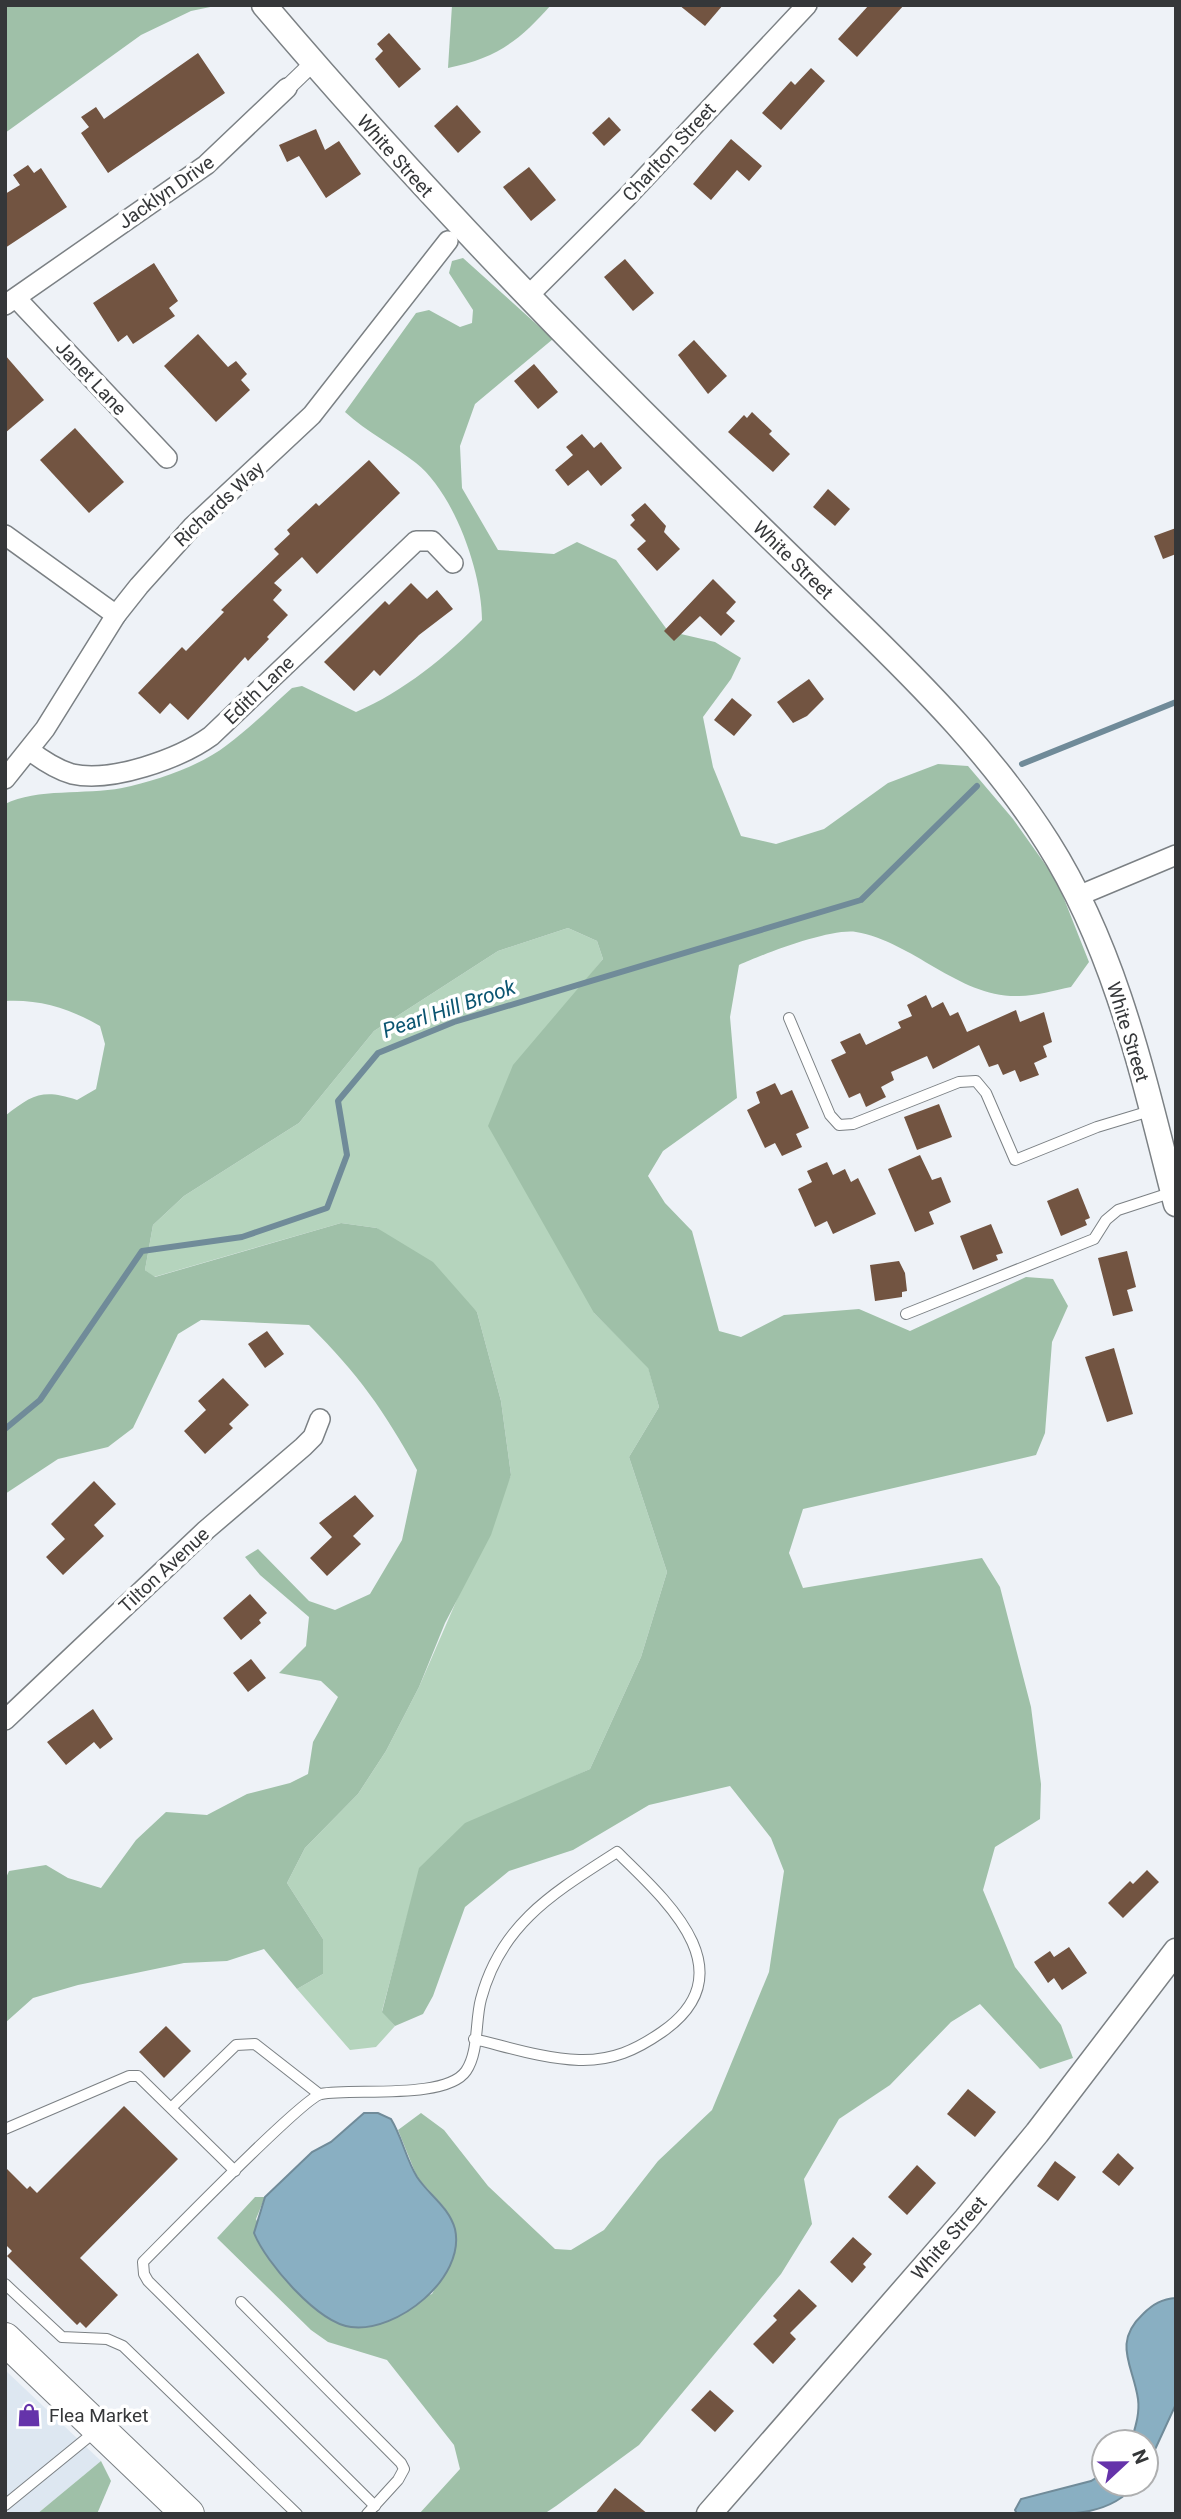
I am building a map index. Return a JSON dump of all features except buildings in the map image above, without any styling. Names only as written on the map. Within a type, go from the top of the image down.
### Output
[{"type":"main road","points":[[5,2339],[188,2514]]},
{"type":"street","name":"White Street","points":[[264,5],[454,234],[528,296],[599,370],[926,689],[1016,796],[1078,896],[1125,1012],[1174,1198]]},
{"type":"street","name":"Charlton Street","points":[[528,296],[626,198],[807,5]]},
{"type":"street","name":"Jacklyn Drive","points":[[10,302],[206,165],[313,62]]},
{"type":"street","name":"Richards Way","points":[[5,779],[62,705],[116,615],[192,527],[312,415],[454,234]]},
{"type":"street","name":"Janet Lane","points":[[10,302],[167,458]]},
{"type":"street","points":[[5,535],[116,615]]},
{"type":"street","name":"Edith Lane","points":[[29,750],[58,769],[86,775],[147,766],[181,755],[211,736],[416,541],[432,541],[453,562]]},
{"type":"street","points":[[1078,896],[1176,855]]},
{"type":"street","name":"Tilton Avenue","points":[[5,1720],[206,1530],[303,1447],[313,1437],[320,1419]]},
{"type":"street","name":"White Street","points":[[709,2514],[975,2208],[1176,1951]]},
{"type":"lane","points":[[789,1018],[830,1115],[839,1125],[853,1124],[959,1083],[976,1081],[986,1093],[1014,1160],[1097,1127],[1152,1110]]},
{"type":"lane","points":[[905,1314],[1094,1240],[1106,1220],[1118,1210],[1174,1198]]},
{"type":"lane","points":[[241,2302],[401,2463],[402,2473],[371,2510],[192,2327],[144,2274],[144,2262],[318,2094],[425,2089],[452,2081],[466,2073],[477,2011],[488,1970],[509,1935],[537,1907],[617,1852],[682,1919],[694,1943],[700,1972],[694,1998],[671,2025],[635,2050],[607,2058],[579,2060],[474,2039]]},
{"type":"lane","points":[[172,2107],[236,2045],[248,2042],[255,2044],[318,2094]]},
{"type":"lane","points":[[5,2129],[129,2076],[138,2076],[236,2171]]},
{"type":"lane","points":[[5,2284],[62,2337],[107,2339],[123,2346],[297,2514]]},
{"type":"lane","points":[[5,2505],[84,2444],[99,2428]]},
{"type":"shaded area","name":"Flea Market","points":[[5,2370],[101,2461],[37,2514],[5,2514]]},
{"type":"green space","points":[[5,5],[220,5],[191,11],[141,35],[5,133]]},
{"type":"green space","points":[[452,5],[551,5],[528,29],[506,46],[480,59],[448,68]]},
{"type":"green space","points":[[463,258],[553,339],[475,404],[460,446],[462,488],[498,550],[554,554],[577,542],[616,560],[668,631],[715,642],[741,658],[731,679],[703,717],[713,767],[741,836],[776,844],[824,829],[888,783],[938,764],[968,766],[1013,819],[1057,881],[1089,962],[1071,987],[1019,996],[976,988],[898,946],[856,932],[814,938],[739,965],[730,1017],[737,1098],[663,1151],[648,1176],[665,1203],[692,1231],[719,1331],[741,1337],[784,1315],[859,1309],[910,1331],[1026,1277],[1053,1279],[1068,1306],[1052,1342],[1045,1433],[1036,1455],[803,1509],[789,1553],[803,1588],[982,1558],[1000,1587],[1031,1707],[1041,1784],[1040,1819],[995,1847],[983,1890],[1015,1967],[1061,2025],[1073,2058],[1040,2069],[980,2004],[951,2022],[890,2085],[839,2119],[804,2179],[812,2224],[781,2274],[639,2445],[544,2514],[419,2514],[460,2469],[454,2445],[387,2360],[328,2342],[311,2330],[217,2238],[255,2197],[265,2197],[256,2219],[281,2275],[337,2323],[432,2294],[450,2260],[455,2229],[444,2207],[417,2177],[398,2130],[421,2113],[444,2130],[488,2186],[555,2249],[571,2250],[604,2230],[658,2161],[712,2110],[769,1972],[784,1871],[771,1838],[730,1786],[649,1805],[573,1850],[509,1871],[465,1907],[433,1996],[423,2014],[395,2026],[382,2012],[419,1868],[465,1823],[590,1769],[641,1657],[667,1572],[629,1457],[659,1407],[648,1368],[594,1313],[488,1126],[513,1065],[603,959],[597,941],[568,928],[498,951],[374,1031],[299,1123],[184,1196],[153,1225],[145,1270],[155,1277],[341,1223],[377,1228],[433,1262],[477,1312],[501,1401],[511,1475],[491,1535],[445,1623],[419,1687],[386,1751],[358,1794],[305,1848],[287,1883],[323,1939],[323,1974],[297,1989],[264,1949],[227,1961],[184,1963],[78,1985],[33,1998],[5,2023],[5,1880],[9,1871],[46,1865],[68,1878],[101,1888],[136,1840],[166,1812],[207,1815],[247,1794],[290,1783],[308,1774],[313,1742],[338,1697],[321,1681],[279,1673],[306,1646],[309,1617],[260,1575],[245,1557],[258,1549],[309,1601],[335,1610],[370,1594],[402,1540],[417,1470],[369,1393],[309,1325],[201,1320],[178,1334],[133,1428],[108,1447],[58,1459],[5,1494],[5,1116],[31,1098],[47,1094],[77,1100],[96,1089],[105,1044],[100,1026],[78,1015],[55,1006],[5,1001],[5,804],[46,794],[122,788],[177,772],[204,760],[227,745],[292,688],[302,686],[356,712],[391,694],[424,672],[482,620],[481,601],[471,557],[454,513],[442,493],[416,463],[345,412],[416,313],[429,310],[460,327],[472,323],[473,310],[449,273],[452,261]]},
{"type":"green space","points":[[568,928],[597,941],[603,959],[561,1011],[594,1313],[648,1367],[659,1407],[629,1457],[667,1572],[641,1657],[590,1769],[535,1794],[420,1868],[382,2011],[395,2026],[376,2047],[350,2050],[297,1989],[323,1974],[323,1939],[287,1883],[305,1848],[358,1794],[386,1751],[419,1687],[511,1475],[501,1401],[477,1312],[377,1228],[341,1223],[154,1277],[145,1270],[153,1225],[184,1196],[299,1123],[374,1031],[498,951]]},
{"type":"green space","points":[[101,2461],[111,2481],[97,2514],[37,2514]]},
{"type":"water","points":[[364,2113],[378,2113],[391,2119],[417,2177],[452,2221],[456,2248],[450,2266],[439,2283],[407,2312],[369,2327],[351,2327],[324,2315],[295,2290],[270,2260],[254,2233],[265,2197],[312,2152],[331,2142]]},
{"type":"water","points":[[1176,2298],[1176,2404],[1160,2439],[1160,2428],[1135,2428],[1138,2405],[1126,2345],[1134,2325],[1147,2310],[1162,2301]]},
{"type":"water","points":[[1090,2481],[1090,2498],[1120,2498],[1098,2509],[1082,2512],[1017,2514],[1015,2510],[1021,2499]]},
{"type":"waterway","name":"Pearl Hill Brook","points":[[1022,764],[1176,702]]},
{"type":"waterway","name":"Pearl Hill Brook","points":[[5,1429],[40,1400],[142,1251],[242,1237],[327,1208],[347,1155],[338,1101],[378,1053],[454,1022],[861,900],[977,786]]},
{"type":"place","name":"Flea Market","points":[[29,2415]]}]
